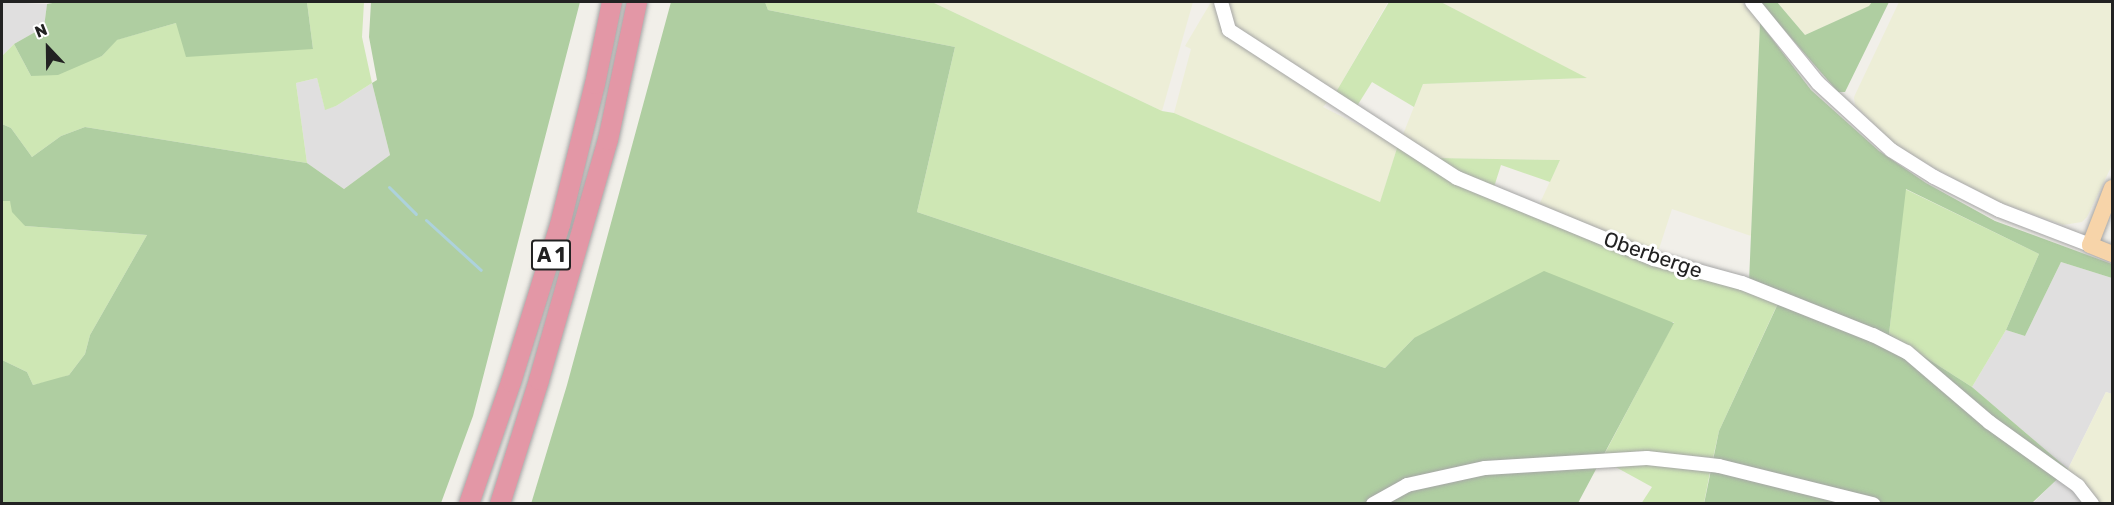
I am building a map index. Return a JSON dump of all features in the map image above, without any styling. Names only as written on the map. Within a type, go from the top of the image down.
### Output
[{"type":"highway","name":"A 1","points":[[469,504],[511,382],[560,225],[595,84],[612,2]]},
{"type":"highway","name":"A 1","points":[[500,504],[539,380],[608,140],[637,2]]},
{"type":"main road","points":[[2112,188],[2090,245],[2112,254]]},
{"type":"street","name":"Oberberge","points":[[1221,2],[1229,30],[1457,178],[1654,259],[1752,287],[1873,335],[1907,352],[1989,422],[2079,486],[2092,504]]},
{"type":"street","points":[[1752,2],[1818,83],[1891,150],[1934,177],[1999,210],[2090,245]]},
{"type":"street","points":[[1373,504],[1407,485],[1485,468],[1647,458],[1694,462],[1873,504]]},
{"type":"shaded area","points":[[2,2],[47,4],[44,27],[14,44],[2,56]]},
{"type":"shaded area","points":[[317,78],[325,109],[336,106],[372,83],[390,155],[344,189],[307,163],[296,83]]},
{"type":"shaded area","points":[[2061,262],[2112,278],[2112,394],[2106,392],[2068,469],[1972,387],[2006,330],[2025,336]]},
{"type":"shaded area","points":[[2059,477],[2075,490],[2086,504],[2032,504]]},
{"type":"green space","points":[[58,2],[307,2],[313,49],[186,57],[176,23],[117,40],[102,56],[58,75],[31,76],[14,44],[44,27],[47,4]]},
{"type":"green space","points":[[307,2],[364,2],[362,37],[372,83],[336,106],[325,110],[317,78],[296,83],[307,163],[85,127],[61,136],[32,157],[11,128],[2,124],[2,56],[14,44],[31,76],[102,56],[116,40],[176,23],[313,49]]},
{"type":"green space","points":[[371,2],[580,2],[473,416],[441,503],[2,503],[2,360],[27,372],[33,385],[69,375],[85,354],[90,335],[147,235],[25,226],[12,212],[10,201],[2,201],[2,124],[11,128],[32,157],[61,136],[85,127],[307,163],[344,189],[390,155],[372,83],[377,80],[369,37]]},
{"type":"green space","points":[[671,2],[765,2],[768,10],[955,47],[917,212],[1385,368],[1414,338],[1544,271],[1674,323],[1578,503],[531,504],[567,385]]},
{"type":"green space","points":[[765,2],[932,2],[1162,111],[1174,113],[1380,202],[1398,145],[1466,188],[1778,303],[1719,431],[1713,458],[1642,451],[1604,455],[1674,322],[1414,338],[1385,368],[917,212],[955,47],[768,10]]},
{"type":"green space","points":[[932,2],[1193,2],[1162,111]]},
{"type":"green space","points":[[1211,2],[1388,2],[1336,92],[1323,107],[1398,145],[1380,203],[1174,113],[1191,49],[1185,46]]},
{"type":"green space","points":[[1389,2],[1441,2],[1587,78],[1423,84],[1414,107],[1372,82],[1357,106],[1336,92]]},
{"type":"green space","points":[[1441,2],[1742,2],[1760,23],[1751,236],[1672,209],[1657,255],[1538,207],[1560,160],[1437,158],[1402,137],[1423,84],[1586,78]]},
{"type":"green space","points":[[1760,2],[1777,2],[1805,35],[1869,6],[1872,2],[1889,2],[1845,92],[1838,92]]},
{"type":"green space","points":[[1777,2],[1872,2],[1870,6],[1805,35]]},
{"type":"green space","points":[[1899,2],[2112,2],[2112,165],[2087,217],[2082,222],[2063,225],[1999,202],[1894,144],[1855,105],[1854,97]]},
{"type":"green space","points":[[1760,23],[1811,90],[1879,151],[1926,183],[1995,221],[2112,264],[2112,278],[2061,262],[2025,336],[2006,330],[2039,254],[1906,189],[1889,334],[1972,387],[2068,469],[2032,503],[1704,504],[1719,431],[1782,295],[1749,282]]},
{"type":"green space","points":[[1437,158],[1560,160],[1550,182],[1501,165],[1494,187],[1459,172]]},
{"type":"green space","points":[[1905,189],[2039,254],[2006,330],[1972,387],[1889,334]]},
{"type":"green space","points":[[2,201],[10,201],[25,226],[147,235],[90,335],[85,354],[69,375],[55,380],[33,385],[27,372],[2,360]]},
{"type":"green space","points":[[2106,392],[2112,394],[2112,503],[2099,503],[2068,469]]},
{"type":"green space","points":[[1642,462],[1711,467],[1704,503],[1641,504],[1652,487],[1612,465]]},
{"type":"waterway","points":[[389,187],[416,214]]},
{"type":"waterway","points":[[426,220],[481,270]]}]
